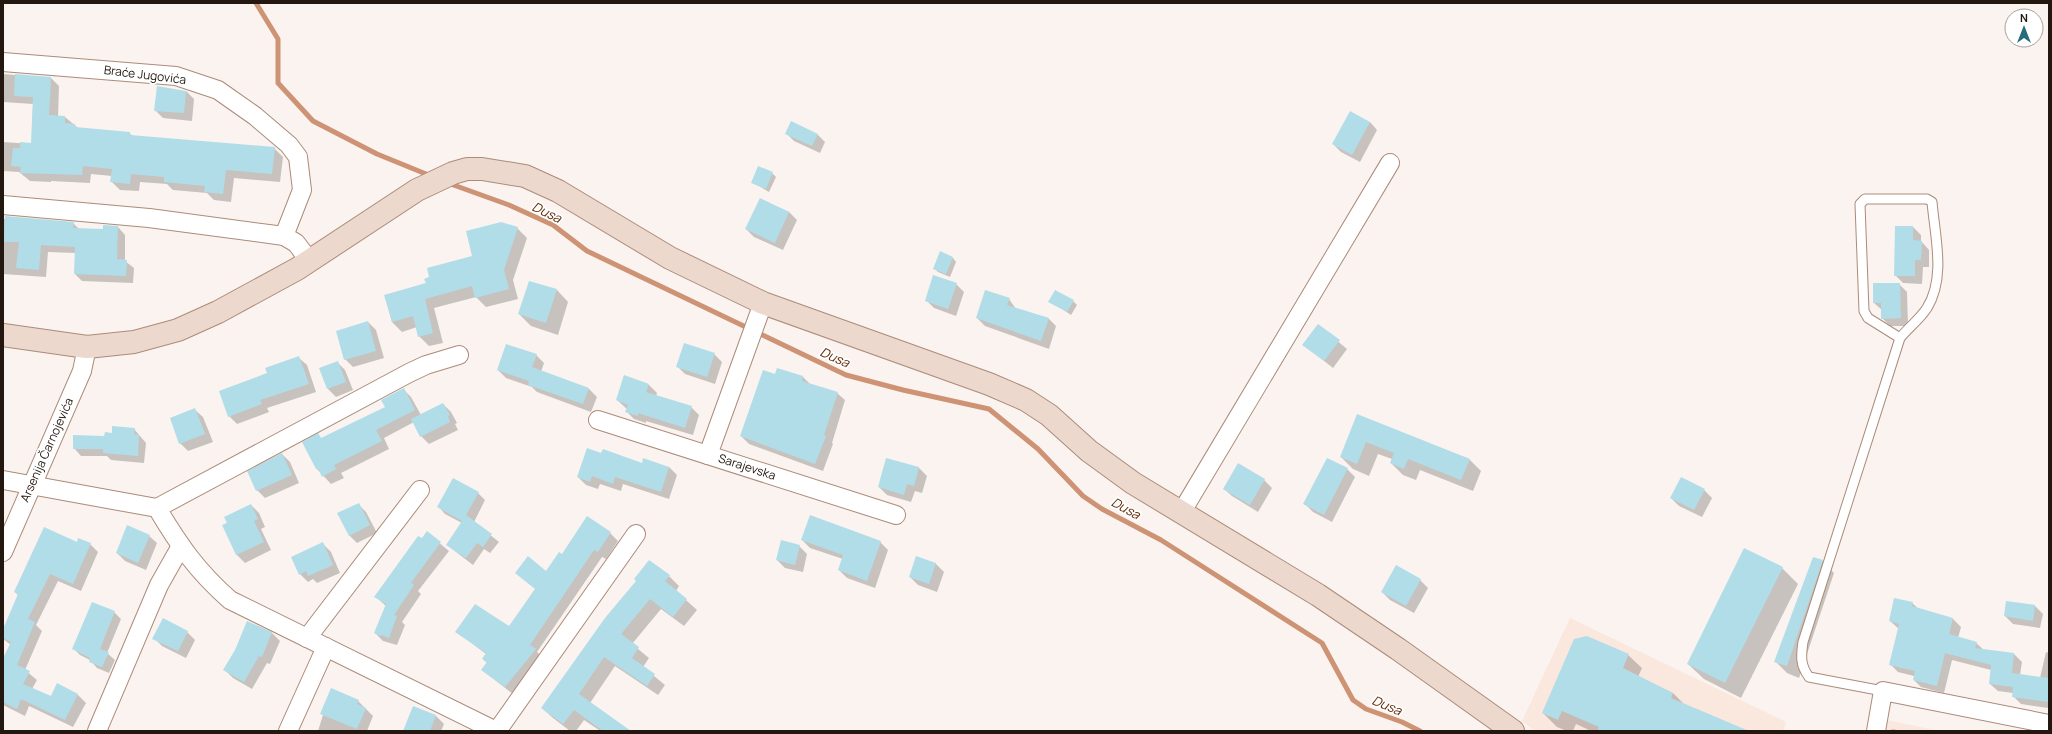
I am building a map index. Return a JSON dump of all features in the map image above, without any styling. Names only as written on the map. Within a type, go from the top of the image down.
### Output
[{"type":"main road","points":[[3,335],[87,347],[134,342],[178,330],[218,312],[309,260],[417,190],[453,173],[467,169],[482,169],[525,176],[558,191],[760,310],[989,384],[1026,400],[1049,415],[1095,455],[1134,483],[1318,595],[1398,649],[1513,731]]},
{"type":"street","name":"Braće Jugovića","points":[[3,62],[176,76],[218,90],[261,121],[289,145],[298,157],[302,190],[284,236]]},
{"type":"street","points":[[1181,513],[1390,163]]},
{"type":"street","points":[[3,205],[149,218],[284,236],[296,243],[309,260]]},
{"type":"street","points":[[708,455],[760,310]]},
{"type":"street","name":"Arsenija Čarnojevića","points":[[3,552],[82,371],[87,347]]},
{"type":"street","points":[[3,480],[33,484],[157,508],[409,373],[459,355]]},
{"type":"street","name":"Sarajevska","points":[[598,420],[896,515]]},
{"type":"street","points":[[307,638],[420,490]]},
{"type":"street","points":[[157,508],[181,546],[207,580],[230,600],[497,731],[636,534]]},
{"type":"street","points":[[97,731],[159,585],[181,546]]},
{"type":"street","points":[[288,731],[326,647]]},
{"type":"street","points":[[1876,731],[1883,691],[2049,724]]},
{"type":"lane","points":[[1883,691],[1809,677],[1803,670],[1801,659],[1803,642],[1900,338],[1927,309],[1937,288],[1938,270],[1932,202],[1927,199],[1865,199],[1860,204],[1864,311],[1868,318],[1900,338]]},
{"type":"shaded area","points":[[1570,618],[1786,722],[1783,731],[1535,731],[1522,721]]},
{"type":"shaded area","points":[[1887,720],[1939,731],[1885,731]]},
{"type":"building","points":[[15,74],[51,77],[49,115],[65,116],[65,123],[75,124],[75,127],[130,132],[130,135],[275,147],[272,174],[226,170],[223,194],[204,192],[205,186],[164,182],[164,177],[131,174],[130,184],[110,182],[112,169],[83,166],[82,175],[20,173],[21,167],[11,166],[13,148],[20,148],[20,142],[31,143],[33,97],[14,96]]},
{"type":"building","points":[[157,86],[186,91],[184,113],[154,111]]},
{"type":"building","points":[[1350,111],[1370,122],[1352,155],[1332,144]]},
{"type":"building","points":[[791,121],[818,134],[812,146],[785,134]]},
{"type":"building","points":[[758,166],[773,172],[766,189],[751,183]]},
{"type":"building","points":[[760,198],[789,212],[775,243],[745,229]]},
{"type":"building","points":[[5,216],[74,222],[73,228],[103,229],[103,225],[118,226],[117,259],[127,260],[126,276],[74,274],[75,247],[41,245],[39,270],[16,268],[19,242],[4,242]]},
{"type":"building","points":[[501,222],[518,227],[504,270],[509,289],[475,298],[472,286],[425,299],[433,333],[418,337],[413,316],[392,322],[384,295],[426,283],[424,279],[429,277],[427,268],[472,256],[466,231]]},
{"type":"building","points":[[1895,226],[1913,226],[1913,240],[1922,241],[1921,260],[1915,260],[1915,276],[1894,276]]},
{"type":"building","points":[[940,251],[953,257],[946,274],[933,269]]},
{"type":"building","points":[[933,275],[957,283],[948,309],[925,301]]},
{"type":"building","points":[[529,281],[557,289],[546,323],[518,314]]},
{"type":"building","points":[[1873,283],[1900,283],[1901,318],[1881,319],[1881,303],[1873,303]]},
{"type":"building","points":[[985,290],[1010,298],[1007,305],[1049,318],[1041,341],[976,318]]},
{"type":"building","points":[[1055,290],[1074,300],[1067,312],[1048,302]]},
{"type":"building","points":[[368,321],[376,351],[344,360],[336,331]]},
{"type":"building","points":[[1318,324],[1340,340],[1324,361],[1302,345]]},
{"type":"building","points":[[684,343],[715,353],[707,377],[676,367]]},
{"type":"building","points":[[506,344],[537,354],[532,367],[589,388],[583,404],[528,385],[529,381],[497,370]]},
{"type":"building","points":[[299,356],[309,384],[260,400],[262,404],[228,417],[219,391],[267,373],[265,368]]},
{"type":"building","points":[[338,361],[346,382],[327,389],[319,368]]},
{"type":"building","points":[[777,368],[803,376],[802,381],[838,392],[824,435],[826,436],[815,464],[740,436],[763,370],[775,374]]},
{"type":"building","points":[[624,375],[649,384],[646,392],[692,406],[685,428],[638,413],[638,416],[625,412],[628,405],[616,400]]},
{"type":"building","points":[[404,388],[415,410],[376,430],[382,441],[334,465],[336,469],[322,477],[318,468],[316,469],[302,442],[318,433],[321,438],[385,407],[381,400]]},
{"type":"building","points":[[443,403],[450,415],[448,416],[450,422],[420,437],[411,419]]},
{"type":"building","points":[[195,408],[205,434],[179,444],[170,418]]},
{"type":"building","points":[[1357,414],[1470,459],[1461,480],[1408,459],[1404,469],[1390,463],[1394,453],[1366,442],[1357,464],[1340,457]]},
{"type":"building","points":[[112,426],[135,428],[134,434],[139,435],[138,456],[103,453],[103,449],[73,449],[73,435],[104,436],[105,432],[112,433]]},
{"type":"building","points":[[587,448],[601,453],[603,449],[642,463],[643,458],[669,467],[661,492],[615,477],[613,484],[592,476],[590,482],[577,477]]},
{"type":"building","points":[[282,453],[292,475],[256,491],[247,471]]},
{"type":"building","points":[[886,458],[919,467],[914,486],[907,484],[904,495],[878,487]]},
{"type":"building","points":[[1327,458],[1348,468],[1324,515],[1303,504]]},
{"type":"building","points":[[1238,463],[1265,479],[1250,505],[1223,489]]},
{"type":"building","points":[[1681,477],[1705,489],[1694,510],[1670,498]]},
{"type":"building","points":[[453,478],[479,492],[466,515],[492,534],[483,547],[477,543],[466,558],[446,545],[462,521],[437,507]]},
{"type":"building","points":[[359,503],[370,525],[349,536],[337,513]]},
{"type":"building","points":[[251,504],[258,519],[254,521],[264,542],[236,555],[222,525],[227,523],[224,517]]},
{"type":"building","points":[[810,515],[881,541],[867,581],[838,570],[843,555],[801,540]]},
{"type":"building","points":[[587,516],[611,532],[598,552],[594,550],[530,645],[536,649],[505,687],[481,670],[487,662],[482,659],[486,653],[455,632],[475,604],[509,626],[535,589],[515,573],[528,556],[546,571],[559,552],[562,554]]},
{"type":"building","points":[[127,525],[150,535],[138,563],[116,553]]},
{"type":"building","points":[[44,527],[77,542],[78,538],[91,543],[73,584],[50,574],[28,619],[35,622],[17,665],[30,671],[23,684],[51,696],[57,683],[78,694],[65,720],[21,699],[17,709],[3,702],[3,658],[11,642],[3,638],[3,629],[18,594],[14,592]]},
{"type":"building","points":[[427,531],[441,542],[411,583],[414,585],[394,615],[397,616],[389,638],[380,636],[374,633],[386,604],[374,597],[418,536],[422,538]]},
{"type":"building","points":[[781,540],[800,545],[795,565],[776,560]]},
{"type":"building","points":[[323,542],[333,565],[308,576],[306,571],[299,575],[291,557]]},
{"type":"building","points":[[1744,548],[1783,567],[1725,683],[1687,664]]},
{"type":"building","points":[[916,556],[936,563],[929,584],[909,577]]},
{"type":"building","points":[[1813,557],[1823,560],[1787,666],[1774,662]]},
{"type":"building","points":[[649,560],[670,575],[665,581],[687,599],[673,617],[650,599],[621,634],[639,647],[632,658],[655,674],[647,686],[604,657],[579,694],[631,731],[603,731],[574,710],[563,724],[541,708],[605,618],[636,581],[634,579]]},
{"type":"building","points":[[1396,565],[1421,579],[1406,606],[1381,592]]},
{"type":"building","points":[[1894,598],[1913,602],[1912,606],[1953,618],[1949,634],[1977,642],[1975,648],[2014,653],[2012,673],[2049,678],[2049,702],[2012,697],[2013,687],[1989,684],[1991,665],[1945,653],[1937,686],[1913,680],[1915,671],[1889,665],[1899,624],[1889,621]]},
{"type":"building","points":[[2006,601],[2035,605],[2033,621],[2004,616]]},
{"type":"building","points":[[92,602],[115,611],[100,649],[109,652],[102,667],[89,662],[90,658],[72,649]]},
{"type":"building","points":[[163,618],[188,631],[178,651],[152,639]]},
{"type":"building","points":[[247,621],[272,632],[262,657],[259,656],[244,682],[223,670],[235,650]]},
{"type":"building","points":[[1587,636],[1629,654],[1623,668],[1673,693],[1671,698],[1749,731],[1597,731],[1599,727],[1562,711],[1558,720],[1542,713],[1574,639]]},
{"type":"building","points":[[331,688],[359,700],[357,704],[366,708],[357,729],[320,714]]},
{"type":"building","points":[[413,706],[436,715],[430,731],[403,731]]},
{"type":"waterway","name":"Dusa","points":[[256,3],[278,39],[278,83],[313,121],[377,154],[431,176]]},
{"type":"waterway","name":"Dusa","points":[[448,183],[509,205],[553,225],[587,251],[846,375],[903,390],[989,409],[1038,449],[1083,496],[1102,509],[1161,540],[1322,643],[1353,700],[1366,709],[1402,722],[1420,731]]}]
